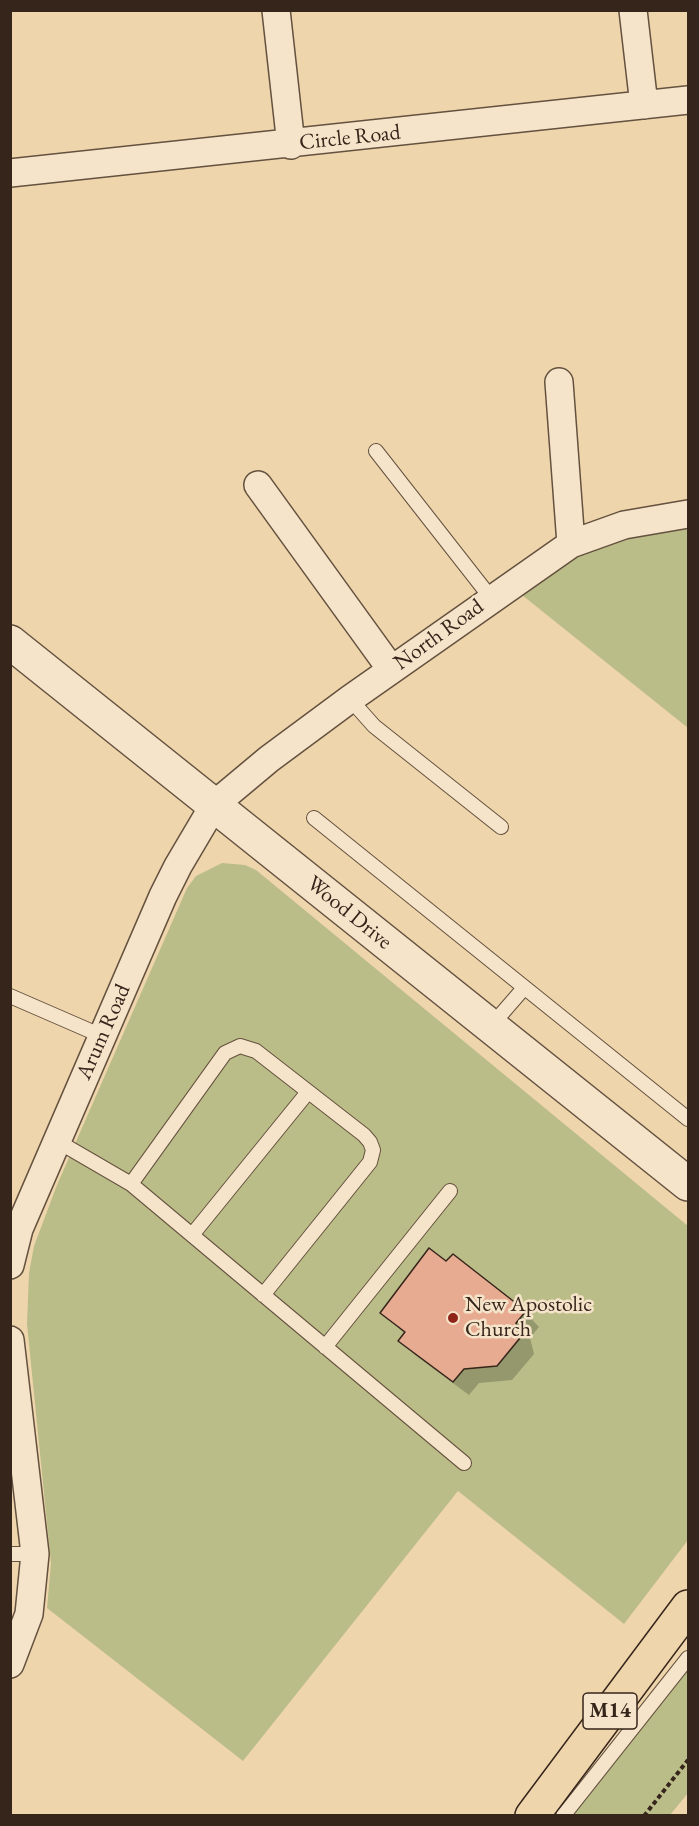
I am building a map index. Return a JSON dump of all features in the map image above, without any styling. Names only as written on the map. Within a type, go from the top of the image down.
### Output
[{"type":"main road","name":"M14","points":[[532,1815],[688,1607]]},
{"type":"street","points":[[276,10],[291,145]]},
{"type":"street","points":[[633,10],[644,105]]},
{"type":"street","name":"Circle Road","points":[[10,173],[291,145],[688,100]]},
{"type":"street","points":[[559,382],[570,544]]},
{"type":"street","points":[[258,485],[392,669]]},
{"type":"street","name":"North Road","points":[[214,805],[269,759],[350,699],[570,544],[624,525],[688,514]]},
{"type":"street","name":"Wood Drive","points":[[10,642],[688,1184]]},
{"type":"street","name":"Arum Road","points":[[10,1265],[15,1229],[57,1141],[178,866],[214,805]]},
{"type":"street","points":[[10,1340],[23,1554],[29,1614],[10,1664]]},
{"type":"lane","points":[[376,451],[491,598]]},
{"type":"lane","points":[[350,699],[374,726],[501,827]]},
{"type":"lane","points":[[314,818],[688,1119]]},
{"type":"lane","points":[[491,1026],[524,988]]},
{"type":"lane","points":[[10,996],[102,1036]]},
{"type":"lane","points":[[131,1184],[225,1053],[232,1048],[249,1047],[256,1051],[364,1135],[370,1142],[372,1156],[263,1295]]},
{"type":"lane","points":[[192,1235],[308,1092]]},
{"type":"lane","points":[[57,1141],[131,1184],[464,1463]]},
{"type":"lane","points":[[325,1347],[450,1191]]},
{"type":"lane","points":[[563,1815],[688,1658]]},
{"type":"path","points":[[644,1815],[688,1760]]},
{"type":"green space","points":[[688,527],[688,728],[522,595],[566,563],[591,551],[638,535]]},
{"type":"green space","points":[[222,863],[245,865],[256,870],[688,1226],[688,1540],[624,1624],[458,1491],[243,1761],[47,1608],[51,1563],[27,1324],[29,1273],[34,1246],[57,1185],[187,888],[196,876]]},
{"type":"green space","points":[[688,1669],[688,1793],[670,1815],[571,1816]]},
{"type":"building","name":"New Apostolic Church","points":[[429,1248],[446,1261],[453,1254],[526,1311],[516,1323],[520,1338],[497,1366],[464,1369],[453,1382],[398,1341],[405,1332],[380,1313]]},
{"type":"place","name":"New Apostolic Church","points":[[453,1318]]}]
